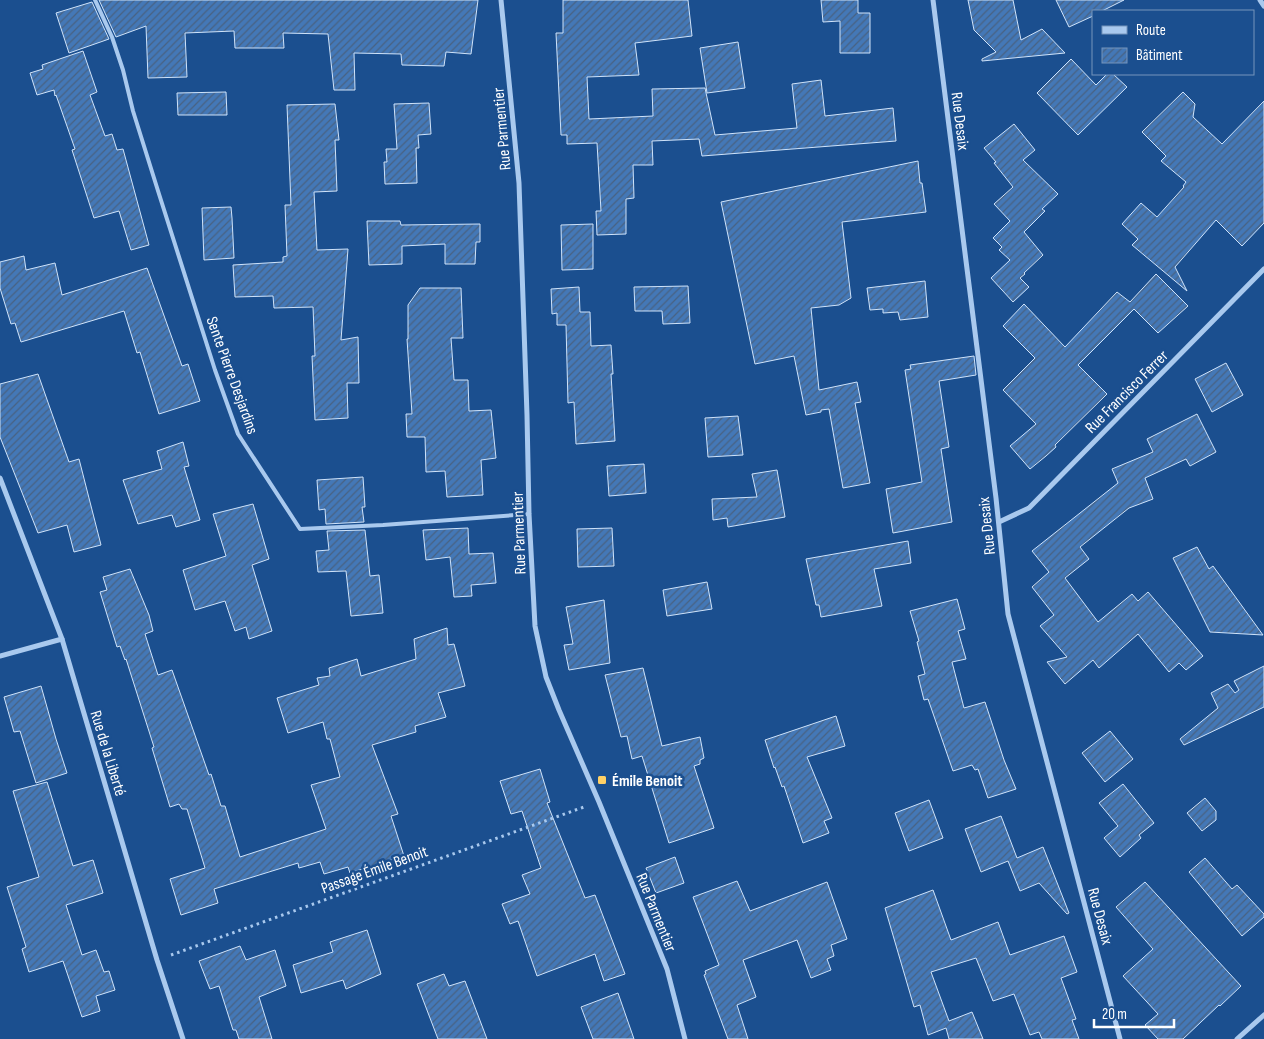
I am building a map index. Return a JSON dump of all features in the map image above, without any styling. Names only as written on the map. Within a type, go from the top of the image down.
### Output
[{"type":"street","name":"Rue Parmentier","points":[[501,0],[519,183],[529,514],[535,626],[546,678],[667,969],[685,1039]]},
{"type":"street","name":"Rue Desaix","points":[[933,0],[999,522],[1008,614],[1120,1039]]},
{"type":"street","points":[[1260,0],[1264,6]]},
{"type":"street","name":"Rue Francisco Ferrer","points":[[999,522],[1029,508],[1264,269]]},
{"type":"street","name":"Rue de la Liberté","points":[[0,478],[62,639],[183,1039]]},
{"type":"street","points":[[0,656],[62,639]]},
{"type":"street","points":[[1237,1039],[1264,1015]]},
{"type":"lane","name":"Sente Pierre Desjardins","points":[[96,0],[112,37],[123,70],[133,110],[162,203],[215,370],[238,434],[300,529],[529,514]]},
{"type":"path","name":"Passage Émile Benoit","points":[[158,960],[599,802]]},
{"type":"building","points":[[99,0],[478,0],[471,54],[446,52],[444,66],[402,65],[401,54],[354,53],[355,90],[334,90],[328,34],[283,33],[284,48],[235,48],[234,31],[185,33],[187,77],[148,78],[146,26],[116,37]]},
{"type":"building","points":[[563,0],[688,0],[692,36],[635,43],[639,75],[587,77],[589,119],[653,116],[652,89],[705,88],[715,135],[797,128],[792,84],[821,80],[825,116],[893,108],[896,141],[702,156],[699,139],[652,141],[653,165],[633,165],[634,198],[626,199],[626,234],[597,235],[596,211],[601,211],[597,143],[567,144],[567,135],[561,135],[556,33],[563,33]]},
{"type":"building","points":[[821,0],[858,0],[858,13],[870,13],[870,53],[840,53],[840,21],[823,22]]},
{"type":"building","points":[[968,0],[1013,0],[1021,40],[1042,29],[1065,53],[982,61],[982,59],[996,52],[974,30]]},
{"type":"building","points":[[1056,0],[1124,0],[1104,10],[1092,10],[1092,16],[1069,27]]},
{"type":"building","points":[[92,2],[109,39],[69,53],[56,13]]},
{"type":"building","points":[[738,42],[745,88],[707,93],[700,48]]},
{"type":"building","points":[[83,51],[97,92],[90,95],[105,136],[112,134],[117,150],[123,149],[149,245],[131,250],[119,211],[94,218],[72,150],[75,149],[54,90],[37,95],[30,73],[43,69],[42,65]]},
{"type":"building","points":[[1071,59],[1096,85],[1106,75],[1114,75],[1127,87],[1078,135],[1037,93]]},
{"type":"building","points":[[226,92],[227,115],[178,115],[177,93]]},
{"type":"building","points":[[1183,92],[1195,104],[1193,117],[1222,144],[1264,101],[1264,223],[1242,246],[1216,220],[1175,267],[1187,291],[1132,245],[1138,239],[1122,224],[1141,203],[1157,217],[1184,187],[1186,182],[1161,161],[1166,156],[1142,132]]},
{"type":"building","points":[[429,103],[431,134],[418,135],[419,148],[416,148],[417,183],[385,184],[384,162],[387,162],[386,149],[397,149],[394,104]]},
{"type":"building","points":[[335,104],[339,140],[335,140],[337,191],[314,192],[317,250],[348,249],[341,340],[358,337],[359,383],[347,383],[348,418],[315,420],[312,356],[315,356],[313,307],[274,308],[273,296],[235,297],[233,265],[283,262],[283,257],[287,256],[285,205],[291,205],[287,105]]},
{"type":"building","points":[[1014,124],[1035,150],[1023,160],[1058,194],[1042,209],[1045,211],[1024,232],[1043,255],[1020,278],[1029,287],[1013,302],[991,278],[1010,260],[999,250],[1002,247],[993,238],[1010,221],[994,204],[1013,187],[984,148]]},
{"type":"building","points":[[918,161],[926,212],[842,222],[851,298],[839,305],[811,308],[819,390],[857,382],[861,402],[855,403],[870,483],[843,488],[829,409],[806,415],[794,356],[755,364],[721,202]]},
{"type":"building","points":[[231,207],[234,258],[204,260],[202,208]]},
{"type":"building","points":[[367,221],[400,221],[401,225],[480,224],[480,242],[476,242],[475,264],[445,264],[445,244],[402,246],[402,264],[369,265]]},
{"type":"building","points":[[593,224],[593,269],[562,270],[561,225]]},
{"type":"building","points":[[24,256],[26,270],[55,263],[62,295],[147,268],[182,366],[188,364],[200,401],[159,414],[140,352],[137,353],[124,311],[21,342],[15,323],[11,324],[0,288],[0,262]]},
{"type":"building","points":[[1156,274],[1188,306],[1158,333],[1134,309],[1078,365],[1107,394],[1055,445],[1056,447],[1030,469],[1010,446],[1036,424],[1003,390],[1035,358],[1003,326],[1024,304],[1065,347],[1117,292],[1130,302]]},
{"type":"building","points":[[925,281],[928,317],[900,320],[898,312],[883,313],[883,309],[870,310],[867,288]]},
{"type":"building","points":[[688,286],[690,323],[663,324],[662,311],[635,311],[634,287]]},
{"type":"building","points":[[579,287],[580,312],[590,312],[591,346],[611,345],[615,441],[576,444],[574,402],[568,403],[566,325],[557,325],[557,313],[552,314],[551,289]]},
{"type":"building","points":[[420,288],[461,288],[463,338],[451,338],[454,380],[468,380],[469,411],[491,410],[496,458],[481,460],[483,495],[447,497],[445,471],[426,472],[425,437],[407,437],[406,414],[412,414],[407,339],[408,305]]},
{"type":"building","points":[[974,356],[976,375],[939,381],[949,447],[941,449],[952,522],[893,533],[886,489],[922,482],[905,370],[911,369],[910,365]]},
{"type":"building","points":[[1226,363],[1243,395],[1212,412],[1195,379]]},
{"type":"building","points":[[38,374],[69,462],[79,459],[101,545],[74,552],[67,525],[38,533],[0,437],[0,384]]},
{"type":"building","points":[[1197,414],[1216,452],[1190,466],[1186,459],[1145,478],[1153,499],[1129,508],[1080,547],[1089,559],[1065,578],[1098,622],[1132,594],[1138,601],[1148,592],[1203,656],[1186,670],[1179,663],[1169,672],[1138,634],[1099,668],[1093,660],[1065,684],[1047,662],[1067,657],[1040,626],[1054,615],[1032,587],[1049,572],[1032,551],[1118,483],[1112,469],[1153,452],[1147,439]]},
{"type":"building","points":[[738,416],[743,455],[708,457],[705,418]]},
{"type":"building","points":[[183,442],[189,466],[184,467],[200,520],[176,527],[172,515],[138,524],[123,480],[162,469],[157,451]]},
{"type":"building","points":[[644,464],[646,493],[609,496],[607,466]]},
{"type":"building","points":[[777,470],[785,517],[728,527],[727,518],[713,520],[712,499],[757,497],[752,474]]},
{"type":"building","points":[[363,477],[365,507],[362,507],[364,522],[326,524],[325,509],[319,510],[317,480]]},
{"type":"building","points":[[253,504],[269,559],[252,565],[272,631],[249,639],[246,627],[235,631],[225,601],[195,610],[183,570],[226,556],[213,514]]},
{"type":"building","points":[[468,528],[469,554],[493,553],[496,583],[471,585],[472,596],[454,597],[450,557],[426,560],[423,530]]},
{"type":"building","points":[[612,528],[614,566],[578,567],[577,529]]},
{"type":"building","points":[[365,530],[370,576],[379,575],[383,613],[351,616],[346,571],[318,572],[316,551],[329,550],[327,531]]},
{"type":"building","points":[[908,541],[911,563],[874,569],[882,606],[821,617],[819,605],[816,605],[806,559]]},
{"type":"building","points":[[1197,547],[1209,569],[1213,566],[1263,635],[1210,632],[1173,558]]},
{"type":"building","points":[[130,569],[149,615],[153,631],[145,634],[158,675],[172,670],[221,806],[225,806],[240,857],[326,829],[311,785],[340,777],[330,739],[327,739],[323,722],[288,733],[277,698],[319,685],[317,678],[330,676],[329,668],[357,659],[361,676],[416,659],[414,639],[447,628],[448,645],[454,644],[465,686],[438,693],[446,717],[415,726],[416,732],[372,745],[398,814],[391,816],[404,856],[350,873],[348,867],[324,874],[320,862],[299,868],[298,863],[214,889],[218,903],[181,915],[170,879],[205,868],[187,809],[182,809],[179,804],[170,807],[152,748],[154,747],[126,659],[120,646],[117,647],[100,592],[107,590],[103,577]]},
{"type":"building","points":[[707,582],[712,609],[667,616],[663,590]]},
{"type":"building","points":[[957,599],[965,629],[958,631],[966,659],[952,662],[964,708],[985,702],[1004,760],[1016,789],[988,798],[978,769],[975,770],[972,765],[953,771],[928,699],[924,700],[918,676],[925,674],[917,642],[919,641],[910,611]]},
{"type":"building","points":[[604,600],[610,663],[569,670],[564,645],[573,644],[566,607]]},
{"type":"building","points":[[1264,666],[1264,707],[1184,745],[1180,739],[1218,708],[1211,693],[1228,684],[1235,693],[1239,690],[1234,681]]},
{"type":"building","points":[[643,668],[662,746],[700,737],[704,758],[700,760],[700,764],[694,766],[714,828],[669,843],[642,756],[632,759],[627,736],[621,737],[605,675]]},
{"type":"building","points":[[41,686],[67,773],[36,783],[20,731],[14,732],[4,697]]},
{"type":"building","points":[[836,716],[845,746],[807,757],[832,818],[824,821],[829,833],[803,843],[784,786],[782,787],[774,768],[765,740]]},
{"type":"building","points":[[1110,731],[1133,759],[1105,782],[1082,753]]},
{"type":"building","points":[[540,769],[550,802],[547,803],[585,898],[595,895],[625,974],[604,981],[595,954],[537,976],[518,921],[510,924],[502,904],[530,894],[522,875],[541,868],[522,811],[511,814],[500,781]]},
{"type":"building","points":[[47,782],[73,866],[93,860],[103,893],[66,905],[82,955],[96,950],[104,972],[109,971],[115,990],[96,996],[100,1011],[82,1017],[63,961],[29,972],[22,949],[26,947],[7,887],[39,877],[13,791]]},
{"type":"building","points":[[1123,784],[1154,823],[1139,835],[1141,838],[1120,857],[1104,838],[1118,826],[1099,803]]},
{"type":"building","points":[[1205,798],[1216,811],[1216,820],[1202,831],[1187,813]]},
{"type":"building","points":[[929,800],[943,838],[909,851],[895,813]]},
{"type":"building","points":[[1001,816],[1017,858],[1043,847],[1069,913],[1067,914],[1039,883],[1020,891],[1008,861],[981,872],[965,829]]},
{"type":"building","points":[[675,857],[684,883],[656,893],[646,868]]},
{"type":"building","points":[[1205,858],[1232,889],[1237,885],[1264,914],[1264,917],[1242,936],[1189,872]]},
{"type":"building","points":[[737,881],[750,911],[827,882],[847,939],[831,945],[834,956],[827,959],[831,970],[811,978],[797,940],[743,960],[756,997],[737,1005],[748,1039],[728,1039],[704,975],[706,974],[705,971],[719,965],[693,897]]},
{"type":"building","points":[[1145,882],[1241,986],[1183,1039],[1158,1039],[1145,1025],[1158,1014],[1123,976],[1153,949],[1116,907]]},
{"type":"building","points":[[933,890],[951,940],[998,922],[1010,955],[1064,936],[1077,972],[1061,978],[1076,1019],[1072,1020],[1079,1039],[1042,1039],[1039,1032],[1030,1035],[1014,994],[993,1001],[976,958],[931,972],[949,1021],[972,1012],[983,1039],[949,1039],[946,1028],[928,1035],[920,1005],[914,1007],[885,908]]},
{"type":"building","points":[[367,930],[381,974],[346,989],[343,980],[301,993],[293,965],[333,952],[330,942]]},
{"type":"building","points":[[240,946],[246,960],[275,950],[286,986],[259,997],[272,1039],[239,1039],[236,1030],[233,1030],[219,986],[210,989],[199,961]]},
{"type":"building","points":[[444,974],[449,986],[465,981],[487,1039],[438,1039],[417,984]]},
{"type":"building","points":[[618,993],[634,1039],[593,1039],[581,1007]]},
{"type":"place","name":"Émile Benoit","points":[[602,780]]}]
